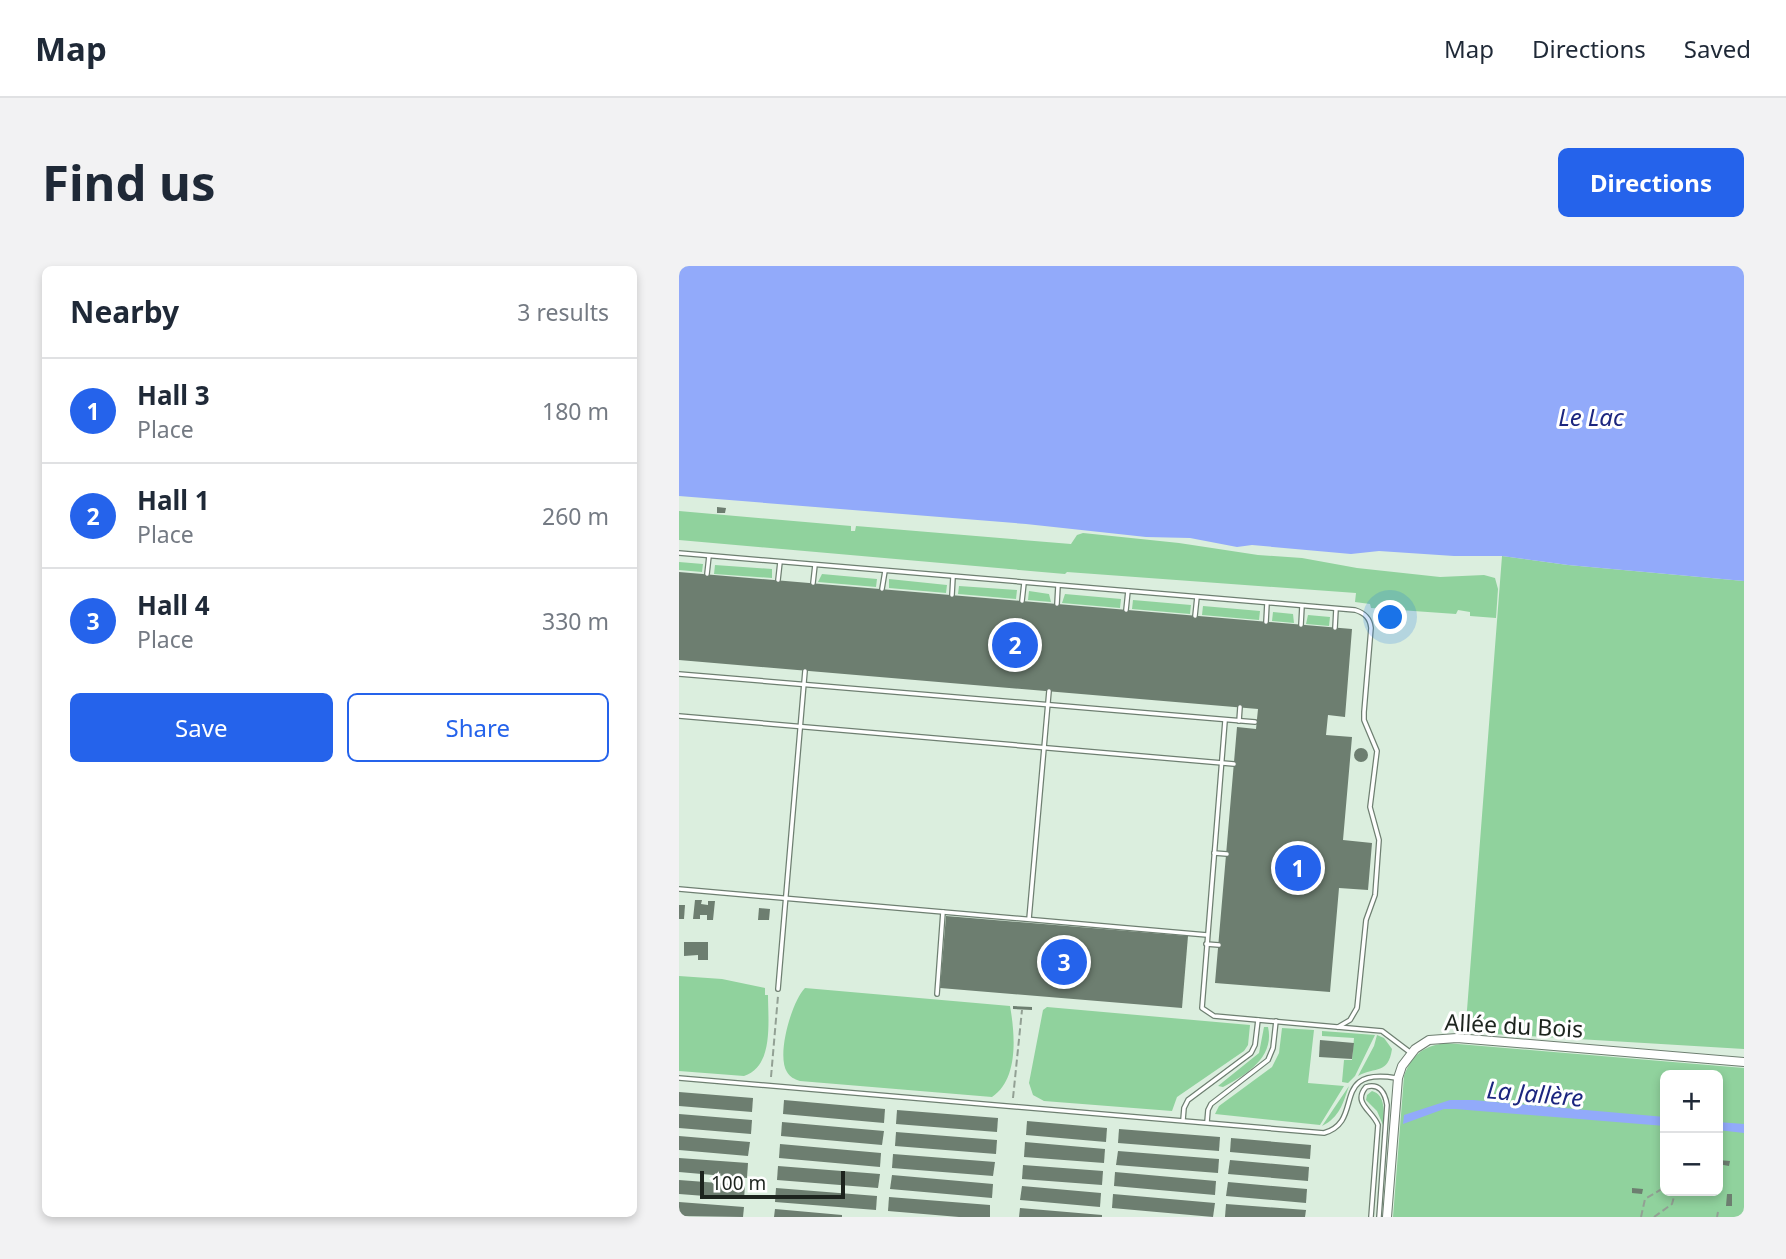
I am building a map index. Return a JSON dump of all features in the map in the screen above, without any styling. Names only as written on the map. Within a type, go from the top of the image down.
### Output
[{"type":"street","name":"Allée du Bois","points":[[1411,1053],[1429,1040],[1457,1038],[1744,1062]]},
{"type":"street","points":[[1387,1217],[1398,1078],[1411,1053]]},
{"type":"lane","points":[[679,553],[1336,609],[1360,612],[1367,617],[1371,624],[1364,714],[1377,751],[1370,811],[1380,840],[1375,895],[1366,920],[1357,1008],[1350,1020],[1338,1027]]},
{"type":"lane","points":[[707,574],[709,556]]},
{"type":"lane","points":[[778,580],[780,562]]},
{"type":"lane","points":[[813,583],[814,565]]},
{"type":"lane","points":[[882,589],[885,571]]},
{"type":"lane","points":[[952,595],[953,577]]},
{"type":"lane","points":[[1022,601],[1024,583]]},
{"type":"lane","points":[[1057,604],[1058,586]]},
{"type":"lane","points":[[1126,610],[1128,591]]},
{"type":"lane","points":[[1195,616],[1197,597]]},
{"type":"lane","points":[[1266,622],[1267,603]]},
{"type":"lane","points":[[1301,625],[1302,606]]},
{"type":"lane","points":[[1335,628],[1336,609]]},
{"type":"lane","points":[[778,989],[805,670]]},
{"type":"lane","points":[[679,674],[1255,722]]},
{"type":"lane","points":[[1029,919],[1049,691]]},
{"type":"lane","points":[[1239,721],[1240,708]]},
{"type":"lane","points":[[679,716],[1234,764]]},
{"type":"lane","points":[[1225,720],[1202,1008],[1214,1016],[1382,1031],[1411,1053]]},
{"type":"lane","points":[[1214,853],[1227,854]]},
{"type":"lane","points":[[679,889],[1207,934]]},
{"type":"lane","points":[[937,994],[943,912]]},
{"type":"lane","points":[[1206,944],[1219,945]]},
{"type":"lane","points":[[1183,1120],[1188,1100],[1251,1053],[1255,1045],[1258,1020]]},
{"type":"lane","points":[[1207,1122],[1211,1104],[1268,1060],[1273,1048],[1276,1021]]},
{"type":"lane","points":[[679,1078],[1324,1133],[1341,1121],[1357,1082],[1372,1076],[1398,1078]]},
{"type":"lane","points":[[1371,1217],[1378,1125],[1361,1101],[1361,1096],[1366,1087],[1372,1086],[1383,1091],[1387,1105],[1379,1217]]},
{"type":"path","points":[[770,1085],[778,989]]},
{"type":"path","points":[[1013,1106],[1022,1010]]},
{"type":"path","points":[[1641,1217],[1645,1199],[1660,1190]]},
{"type":"path","points":[[1654,1217],[1670,1207],[1674,1196]]},
{"type":"path","points":[[1717,1217],[1718,1212]]},
{"type":"green space","points":[[679,511],[851,526],[851,531],[855,531],[856,526],[1071,544],[1077,535],[1083,533],[1440,577],[1484,575],[1495,578],[1498,589],[1496,618],[1470,616],[1470,612],[1458,610],[1456,614],[1371,608],[1370,604],[1355,602],[1356,593],[1067,572],[1065,574],[679,540]]},
{"type":"green space","points":[[1502,556],[1568,565],[1744,581],[1744,1049],[1476,1033],[1466,1023]]},
{"type":"green space","points":[[679,562],[703,564],[702,572],[679,570]]},
{"type":"green space","points":[[715,565],[772,569],[772,578],[714,574]]},
{"type":"green space","points":[[822,574],[877,579],[876,587],[818,582]]},
{"type":"green space","points":[[889,579],[947,585],[946,593],[889,588]]},
{"type":"green space","points":[[959,586],[1017,590],[1016,599],[958,594]]},
{"type":"green space","points":[[1029,591],[1049,594],[1051,602],[1028,600]]},
{"type":"green space","points":[[1065,594],[1121,599],[1120,608],[1062,603]]},
{"type":"green space","points":[[1133,600],[1191,605],[1190,614],[1132,609]]},
{"type":"green space","points":[[1203,606],[1260,611],[1259,620],[1202,615]]},
{"type":"green space","points":[[1273,612],[1293,614],[1294,623],[1272,621]]},
{"type":"green space","points":[[1308,615],[1330,617],[1329,626],[1306,624]]},
{"type":"green space","points":[[679,976],[722,979],[765,988],[765,995],[768,995],[767,1041],[765,1053],[754,1071],[744,1076],[679,1071]]},
{"type":"green space","points":[[805,988],[1010,1006],[1014,1042],[1007,1079],[992,1097],[800,1081],[791,1077],[784,1064],[784,1041],[795,1004]]},
{"type":"green space","points":[[1047,1007],[1250,1025],[1248,1045],[1244,1051],[1177,1097],[1172,1111],[1044,1101],[1033,1095],[1029,1083],[1043,1010]]},
{"type":"green space","points":[[1264,1027],[1268,1027],[1269,1038],[1257,1064],[1241,1077],[1223,1087],[1218,1086],[1259,1053]]},
{"type":"green space","points":[[1282,1028],[1314,1030],[1308,1083],[1344,1086],[1320,1125],[1215,1114],[1219,1106],[1272,1067],[1279,1053]]},
{"type":"green space","points":[[1322,1031],[1375,1035],[1355,1076],[1348,1083],[1342,1082],[1344,1060],[1352,1060],[1354,1038],[1322,1036]]},
{"type":"green space","points":[[1377,1035],[1384,1038],[1392,1049],[1388,1063],[1358,1076],[1374,1046]]},
{"type":"green space","points":[[1446,1043],[1744,1068],[1744,1217],[1393,1217],[1404,1076],[1411,1062],[1425,1049]]},
{"type":"green space","points":[[1349,1086],[1337,1114],[1322,1126]]},
{"type":"green space","points":[[1372,1091],[1382,1100],[1383,1125],[1377,1111],[1366,1100]]},
{"type":"water","name":"Le Lac","points":[[679,266],[1744,266],[1744,581],[1568,565],[1502,556],[1379,551],[1351,554],[1252,545],[1237,547],[1190,538],[1146,537],[1026,524],[679,496]]},
{"type":"water","points":[[1450,1100],[1473,1100],[1660,1117],[1660,1126],[1455,1109],[1444,1109],[1403,1124],[1404,1115]]},
{"type":"water","points":[[1723,1122],[1744,1124],[1744,1133],[1723,1131]]},
{"type":"building","points":[[717,507],[726,508],[725,513],[717,513]]},
{"type":"building","points":[[679,572],[1352,629],[1345,717],[1328,715],[1326,735],[1352,737],[1343,840],[1372,843],[1368,890],[1339,888],[1330,992],[1215,983],[1237,727],[1256,729],[1258,709],[679,660]]},
{"type":"building","points":[[1358,748],[1364,748],[1368,755],[1364,762],[1358,762],[1354,758],[1354,752]]},
{"type":"building","points":[[695,900],[702,900],[701,904],[708,905],[708,901],[715,901],[713,920],[707,920],[707,915],[693,919]]},
{"type":"building","points":[[679,905],[685,905],[684,919],[679,919]]},
{"type":"building","points":[[759,908],[770,909],[769,920],[758,920]]},
{"type":"building","points":[[946,916],[1188,936],[1182,1008],[940,988]]},
{"type":"building","points":[[684,942],[708,942],[708,960],[698,960],[698,955],[684,956]]},
{"type":"building","points":[[1013,1006],[1032,1007],[1032,1010],[1013,1009]]},
{"type":"building","points":[[1320,1040],[1354,1043],[1352,1059],[1319,1057]]},
{"type":"building","points":[[679,1092],[753,1098],[752,1112],[679,1106]]},
{"type":"building","points":[[784,1100],[885,1109],[884,1123],[783,1114]]},
{"type":"building","points":[[897,1110],[998,1118],[997,1132],[896,1124]]},
{"type":"building","points":[[679,1114],[752,1120],[751,1134],[679,1128]]},
{"type":"building","points":[[1027,1121],[1107,1128],[1106,1142],[1026,1135]]},
{"type":"building","points":[[782,1122],[884,1131],[882,1145],[781,1136]]},
{"type":"building","points":[[1119,1129],[1220,1137],[1219,1151],[1118,1143]]},
{"type":"building","points":[[896,1132],[997,1140],[996,1154],[895,1146]]},
{"type":"building","points":[[679,1136],[750,1142],[748,1156],[679,1150]]},
{"type":"building","points":[[1231,1138],[1311,1145],[1310,1159],[1230,1152]]},
{"type":"building","points":[[1025,1142],[1105,1149],[1104,1163],[1024,1157]]},
{"type":"building","points":[[780,1144],[881,1153],[880,1167],[779,1158]]},
{"type":"building","points":[[1118,1151],[1219,1159],[1218,1173],[1116,1165]]},
{"type":"building","points":[[893,1154],[995,1162],[993,1176],[892,1168]]},
{"type":"building","points":[[679,1158],[748,1163],[747,1178],[679,1172]]},
{"type":"building","points":[[1230,1160],[1309,1167],[1308,1181],[1228,1174]]},
{"type":"building","points":[[1723,1160],[1730,1161],[1729,1166],[1723,1165]]},
{"type":"building","points":[[1023,1165],[1103,1171],[1102,1185],[1022,1179]]},
{"type":"building","points":[[778,1166],[880,1174],[878,1188],[777,1180]]},
{"type":"building","points":[[1115,1172],[1216,1181],[1215,1195],[1114,1186]]},
{"type":"building","points":[[892,1175],[993,1184],[992,1198],[890,1189]]},
{"type":"building","points":[[679,1180],[745,1185],[744,1199],[679,1194]]},
{"type":"building","points":[[1228,1182],[1307,1189],[1306,1203],[1226,1196]]},
{"type":"building","points":[[1022,1186],[1101,1193],[1100,1207],[1020,1200]]},
{"type":"building","points":[[776,1188],[877,1196],[876,1210],[775,1202]]},
{"type":"building","points":[[1632,1188],[1643,1189],[1642,1194],[1632,1193]]},
{"type":"building","points":[[1113,1194],[1215,1203],[1213,1217],[1112,1208]]},
{"type":"building","points":[[1727,1194],[1732,1194],[1732,1206],[1726,1206]]},
{"type":"building","points":[[889,1197],[990,1205],[990,1217],[888,1211]]},
{"type":"building","points":[[679,1202],[744,1207],[743,1217],[679,1216]]},
{"type":"building","points":[[1226,1204],[1306,1210],[1305,1217],[1225,1217]]},
{"type":"building","points":[[1020,1208],[1102,1215],[1102,1217],[1019,1217]]},
{"type":"building","points":[[775,1209],[842,1215],[842,1217],[774,1217]]},
{"type":"place","name":"Hall 1","points":[[1015,645]]},
{"type":"place","name":"Hall 3","points":[[1298,868]]},
{"type":"place","name":"Hall 4","points":[[1064,962]]},
{"type":"water label","name":"La Jallère","points":[[1535,1093]]}]
